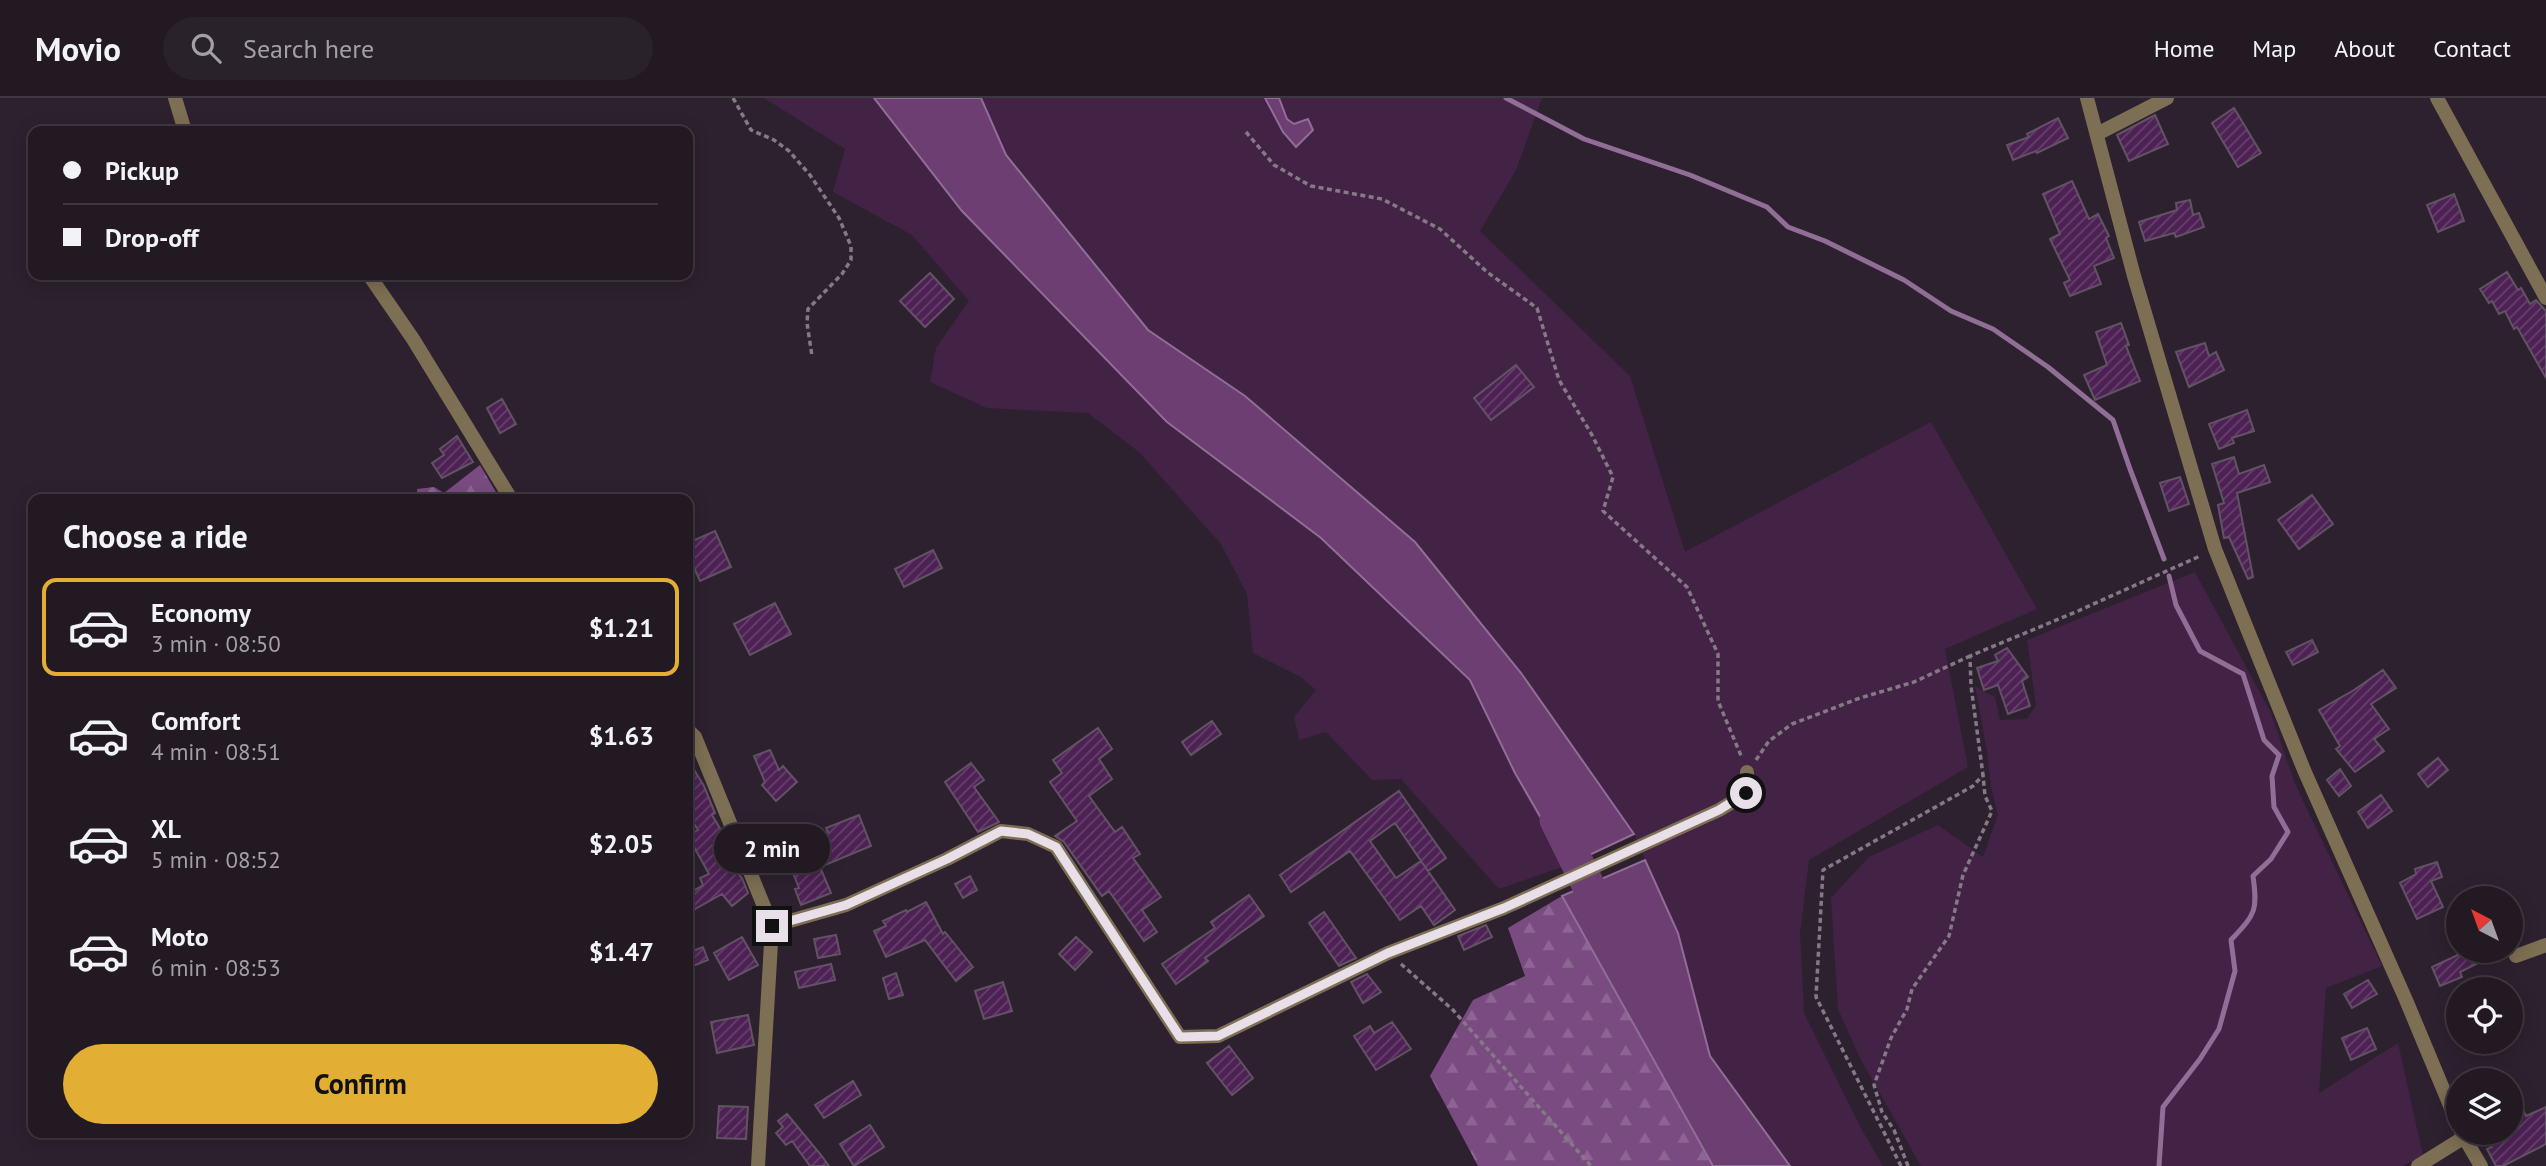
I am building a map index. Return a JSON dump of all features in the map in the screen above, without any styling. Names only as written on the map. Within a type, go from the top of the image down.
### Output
[{"type":"street","points":[[175,98],[183,126]]},
{"type":"street","points":[[2087,98],[2134,276],[2215,549],[2304,770],[2446,1097]]},
{"type":"street","points":[[2097,134],[2167,98]]},
{"type":"street","points":[[2437,98],[2546,298]]},
{"type":"street","points":[[372,280],[413,339],[508,494]]},
{"type":"street","points":[[693,735],[772,926],[758,1166]]},
{"type":"street","points":[[772,926],[846,905],[1001,831],[1028,834],[1056,847],[1180,1037],[1218,1036],[1388,953],[1504,908],[1719,810],[1746,793],[1747,772]]},
{"type":"street","points":[[2524,953],[2546,945]]},
{"type":"street","points":[[2418,1166],[2446,1145]]},
{"type":"street","points":[[2468,1145],[2481,1166]]},
{"type":"path","points":[[733,98],[751,130],[782,146],[810,176],[839,218],[851,246],[851,260],[842,274],[808,309],[807,323],[812,356]]},
{"type":"path","points":[[1246,132],[1273,165],[1311,186],[1382,199],[1440,229],[1487,272],[1537,308],[1559,380],[1613,477],[1603,511],[1687,587],[1718,654],[1718,701],[1747,772]]},
{"type":"path","points":[[1747,772],[1769,741],[1792,724],[1860,698],[1914,682],[2215,549]]},
{"type":"path","points":[[1908,1166],[1894,1130],[1882,1112],[1874,1085],[1891,1038],[1907,1009],[1912,989],[1949,936],[1963,875],[1992,811],[1985,796],[1971,686],[1970,656]]},
{"type":"path","points":[[1900,1166],[1816,998],[1823,870],[1973,786],[1983,775]]},
{"type":"path","points":[[1388,953],[1453,1010],[1591,1166]]},
{"type":"shaded area","points":[[764,98],[874,98],[962,211],[1167,422],[1321,538],[1470,680],[1515,773],[1568,865],[1499,889],[1401,779],[1372,780],[1326,732],[1299,740],[1294,717],[1316,690],[1301,677],[1253,653],[1247,594],[1221,544],[1139,452],[1088,413],[987,408],[930,382],[936,348],[969,301],[912,235],[833,192],[845,149]]},
{"type":"shaded area","points":[[874,98],[981,98],[1006,155],[1148,330],[1245,396],[1415,542],[1521,673],[1634,834],[1568,865],[1515,773],[1470,680],[1321,538],[1167,422],[962,211]]},
{"type":"shaded area","points":[[981,98],[1542,98],[1516,170],[1480,231],[1630,376],[1685,552],[1931,422],[2037,609],[1945,649],[1968,767],[1809,860],[1800,933],[1804,1013],[1862,1130],[1883,1166],[1790,1166],[1710,1056],[1678,933],[1634,834],[1521,673],[1415,542],[1245,396],[1148,330],[1006,155]]},
{"type":"shaded area","points":[[1265,98],[1279,98],[1287,119],[1294,124],[1308,119],[1313,130],[1296,147],[1283,132]]},
{"type":"shaded area","points":[[2195,572],[2271,713],[2295,784],[2382,966],[2326,988],[2319,1093],[2398,1043],[2423,1156],[2402,1166],[1921,1166],[1860,1058],[1838,1009],[1831,898],[1869,857],[1938,825],[1983,857],[1998,815],[1975,686],[1995,697],[2000,720],[2027,719],[2036,705],[2027,640]]},
{"type":"shaded area","points":[[1645,860],[1678,933],[1710,1056],[1790,1166],[1713,1166],[1562,896]]},
{"type":"green space","points":[[480,465],[497,494],[417,494],[417,489],[434,487],[444,493]]},
{"type":"green space","points":[[1562,896],[1713,1166],[1478,1166],[1430,1076],[1473,1000],[1525,976],[1508,928]]},
{"type":"building","points":[[2234,108],[2261,153],[2238,167],[2212,123]]},
{"type":"building","points":[[2155,115],[2168,144],[2129,161],[2117,135]]},
{"type":"building","points":[[2058,118],[2068,138],[2037,153],[2036,151],[2013,160],[2007,145],[2029,137],[2027,134]]},
{"type":"building","points":[[2072,181],[2089,219],[2098,214],[2109,236],[2106,238],[2114,258],[2094,266],[2101,284],[2070,296],[2064,283],[2070,280],[2050,239],[2060,234],[2043,194]]},
{"type":"building","points":[[2454,194],[2464,221],[2438,232],[2427,205]]},
{"type":"building","points":[[2190,200],[2193,215],[2199,213],[2204,227],[2176,237],[2174,233],[2145,241],[2139,222],[2177,210],[2176,203]]},
{"type":"building","points":[[2507,272],[2530,304],[2536,300],[2546,311],[2546,378],[2517,327],[2514,329],[2505,311],[2499,314],[2492,301],[2489,303],[2480,289]]},
{"type":"building","points":[[930,273],[954,299],[925,327],[900,301]]},
{"type":"building","points":[[2121,323],[2129,345],[2126,346],[2140,381],[2095,400],[2084,375],[2107,365],[2096,332]]},
{"type":"building","points":[[2205,343],[2209,356],[2216,352],[2224,370],[2189,387],[2176,352]]},
{"type":"building","points":[[1516,365],[1534,387],[1491,420],[1474,398]]},
{"type":"building","points":[[502,399],[516,424],[500,433],[487,408]]},
{"type":"building","points":[[2247,410],[2254,431],[2232,438],[2234,443],[2219,449],[2209,424]]},
{"type":"building","points":[[457,436],[473,462],[442,478],[432,463],[444,455],[440,449]]},
{"type":"building","points":[[2234,457],[2239,474],[2264,465],[2270,482],[2237,493],[2253,577],[2248,579],[2229,537],[2224,538],[2218,505],[2224,503],[2212,464]]},
{"type":"building","points":[[2180,477],[2189,504],[2169,511],[2160,483]]},
{"type":"building","points":[[2312,495],[2333,524],[2299,549],[2278,520]]},
{"type":"building","points":[[715,531],[731,567],[700,581],[693,565],[693,541]]},
{"type":"building","points":[[933,550],[942,568],[904,587],[895,569]]},
{"type":"building","points":[[775,603],[791,634],[750,655],[734,624]]},
{"type":"building","points":[[2312,640],[2318,652],[2293,665],[2286,652]]},
{"type":"building","points":[[2007,648],[2028,677],[2022,681],[2030,706],[2008,714],[1998,685],[1984,690],[1977,668],[1998,661],[1995,655]]},
{"type":"building","points":[[2383,670],[2396,688],[2371,704],[2389,729],[2374,739],[2384,751],[2355,772],[2336,749],[2340,746],[2319,710]]},
{"type":"building","points":[[1212,721],[1221,734],[1191,755],[1182,742]]},
{"type":"building","points":[[1098,728],[1112,749],[1099,759],[1112,779],[1089,796],[1115,832],[1122,827],[1140,854],[1133,858],[1161,897],[1142,910],[1157,932],[1144,941],[1109,891],[1102,896],[1064,842],[1055,836],[1077,821],[1050,782],[1062,773],[1053,760]]},
{"type":"building","points":[[770,750],[779,770],[783,766],[797,782],[776,801],[762,785],[765,782],[754,756]]},
{"type":"building","points":[[2438,758],[2448,770],[2428,787],[2418,774]]},
{"type":"building","points":[[971,763],[984,780],[974,787],[999,822],[978,832],[945,782]]},
{"type":"building","points":[[693,768],[715,813],[712,815],[724,835],[714,841],[735,867],[733,868],[742,878],[748,893],[732,906],[722,894],[693,910],[693,891],[703,885],[700,878],[709,874],[693,845],[693,833],[698,830],[693,822]]},
{"type":"building","points":[[2340,769],[2351,786],[2339,796],[2327,780]]},
{"type":"building","points":[[1399,791],[1446,858],[1428,871],[1395,823],[1370,841],[1396,878],[1421,861],[1455,910],[1434,925],[1421,906],[1400,920],[1350,851],[1291,892],[1280,875]]},
{"type":"building","points":[[2381,795],[2392,811],[2368,828],[2358,812]]},
{"type":"building","points":[[859,815],[871,846],[820,867],[831,893],[801,905],[795,889],[799,888],[784,850],[828,832],[826,828]]},
{"type":"building","points":[[2437,862],[2442,877],[2431,881],[2443,907],[2417,919],[2400,883],[2416,874],[2415,869]]},
{"type":"building","points":[[970,876],[977,890],[963,898],[955,884]]},
{"type":"building","points":[[1249,895],[1264,916],[1205,958],[1208,961],[1176,984],[1162,964],[1215,928],[1211,922]]},
{"type":"building","points":[[926,902],[943,934],[945,932],[973,967],[956,981],[925,940],[886,957],[874,931],[886,926],[883,921]]},
{"type":"building","points":[[1324,912],[1356,958],[1339,966],[1309,923]]},
{"type":"building","points":[[1486,925],[1492,937],[1464,950],[1458,936]]},
{"type":"building","points":[[836,935],[840,954],[818,958],[814,939]]},
{"type":"building","points":[[742,937],[758,965],[729,980],[714,953]]},
{"type":"building","points":[[1076,937],[1092,952],[1075,970],[1059,954]]},
{"type":"building","points":[[703,947],[708,960],[693,966],[693,951]]},
{"type":"building","points":[[2446,961],[2446,963],[2478,963],[2460,972],[2462,977],[2446,977],[2446,984],[2440,986],[2432,967]]},
{"type":"building","points":[[831,964],[835,980],[799,988],[795,972]]},
{"type":"building","points":[[896,973],[903,995],[889,999],[883,978]]},
{"type":"building","points":[[1367,974],[1381,992],[1363,1003],[1351,982]]},
{"type":"building","points":[[2368,980],[2377,994],[2352,1008],[2344,994]]},
{"type":"building","points":[[1003,982],[1012,1011],[984,1019],[975,991]]},
{"type":"building","points":[[748,1015],[754,1045],[717,1053],[711,1022]]},
{"type":"building","points":[[1392,1022],[1411,1049],[1376,1070],[1354,1036],[1370,1026],[1374,1033]]},
{"type":"building","points":[[2367,1028],[2376,1049],[2351,1060],[2342,1038]]},
{"type":"building","points":[[1229,1046],[1253,1078],[1232,1095],[1207,1063]]},
{"type":"building","points":[[853,1081],[861,1095],[824,1118],[815,1105]]},
{"type":"building","points":[[719,1106],[748,1107],[746,1139],[717,1138]]},
{"type":"building","points":[[2546,1107],[2546,1144],[2503,1166],[2496,1166],[2487,1149],[2491,1145],[2523,1145],[2523,1110],[2526,1116]]},
{"type":"building","points":[[787,1114],[829,1166],[810,1166],[792,1141],[786,1145],[776,1133],[783,1127],[778,1121]]},
{"type":"building","points":[[870,1125],[884,1147],[854,1166],[840,1144]]},
{"type":"waterway","points":[[1506,98],[1584,139],[1690,175],[1767,207],[1788,227],[1825,241],[1904,280],[1951,311],[1993,329],[2048,367],[2113,420],[2164,559]]},
{"type":"waterway","points":[[2159,1166],[2163,1107],[2219,1029],[2235,971],[2231,940],[2250,918],[2255,905],[2253,876],[2271,859],[2288,832],[2274,807],[2272,776],[2279,755],[2264,740],[2243,674],[2200,651],[2176,605],[2169,576]]},
{"type":"waterway","points":[[1556,820],[1608,925]]},
{"type":"route","points":[[772,926],[846,905],[1001,831],[1028,834],[1056,847],[1180,1037],[1218,1036],[1388,953],[1504,908],[1719,810],[1746,793]]}]
